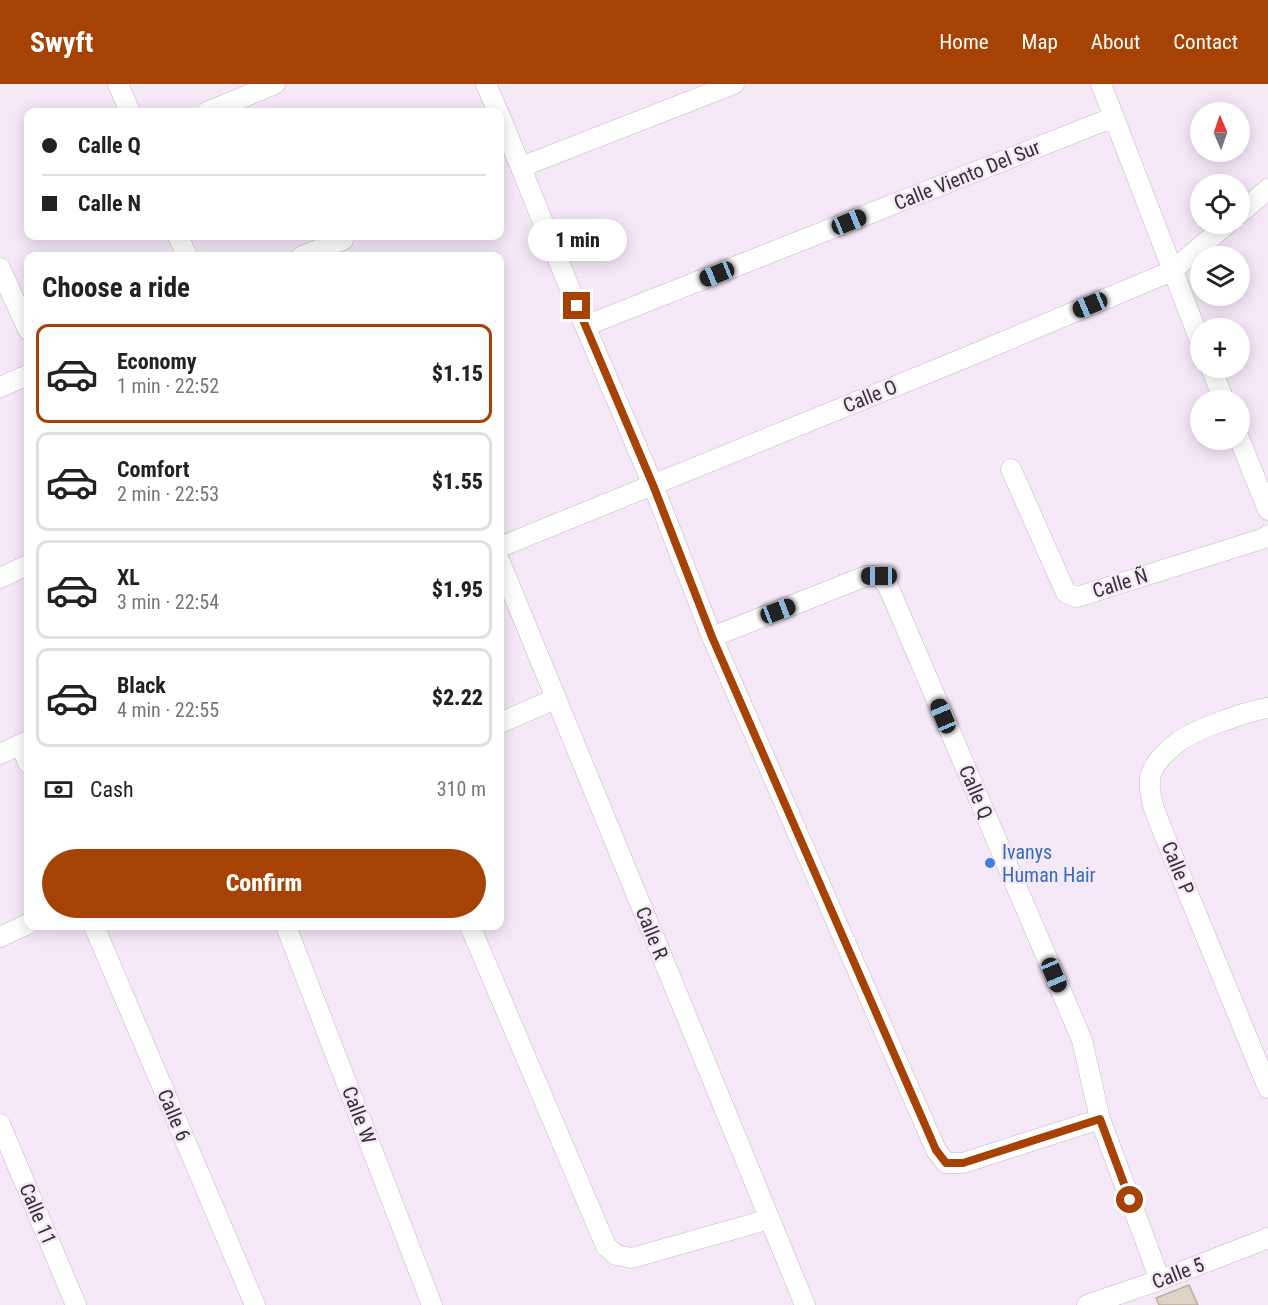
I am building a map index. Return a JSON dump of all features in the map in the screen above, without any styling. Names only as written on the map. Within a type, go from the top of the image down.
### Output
[{"type":"street","points":[[118,84],[128,108]]},
{"type":"street","points":[[217,108],[275,84]]},
{"type":"street","points":[[486,84],[496,108]]},
{"type":"street","points":[[521,167],[734,84]]},
{"type":"street","points":[[1101,84],[1191,318]]},
{"type":"street","name":"Calle Viento Del Sur","points":[[585,326],[1114,117]]},
{"type":"street","points":[[504,126],[585,326],[653,485],[712,637],[936,1150],[946,1163],[963,1163],[1100,1119]]},
{"type":"street","points":[[1250,205],[1268,189]]},
{"type":"street","name":"Calle O","points":[[504,545],[956,362],[1172,271],[1215,234]]},
{"type":"street","points":[[312,252],[344,240]]},
{"type":"street","points":[[0,268],[24,321]]},
{"type":"street","points":[[0,387],[24,377]]},
{"type":"street","points":[[1244,450],[1268,510]]},
{"type":"street","name":"Calle Ñ","points":[[1011,469],[1066,593],[1072,596],[1077,597],[1100,590],[1265,538],[1268,535]]},
{"type":"street","points":[[0,578],[24,567]]},
{"type":"street","name":"Calle R","points":[[504,572],[805,1305]]},
{"type":"street","name":"Calle Q","points":[[712,637],[866,576],[879,576],[888,586],[1082,1040],[1100,1119],[1160,1280]]},
{"type":"street","points":[[504,721],[555,699]]},
{"type":"street","name":"Calle P","points":[[1268,708],[1205,729],[1178,742],[1156,765],[1149,778],[1153,801],[1167,842],[1263,1056],[1268,1088]]},
{"type":"street","points":[[0,754],[24,743]]},
{"type":"street","points":[[0,937],[24,926]]},
{"type":"street","name":"Calle 6","points":[[96,930],[255,1305]]},
{"type":"street","name":"Calle W","points":[[288,930],[432,1305]]},
{"type":"street","points":[[472,930],[606,1246],[616,1255],[632,1258],[770,1219]]},
{"type":"street","name":"Calle 11","points":[[0,1124],[76,1305]]},
{"type":"street","name":"Calle 5","points":[[1088,1305],[1268,1238]]},
{"type":"building","points":[[1189,1285],[1198,1305],[1159,1305],[1156,1298]]},
{"type":"place","name":"Ivanys Human Hair","points":[[990,863]]},
{"type":"route","points":[[577,306],[653,485],[712,637],[936,1150],[946,1163],[963,1163],[1100,1119],[1130,1200]]}]
